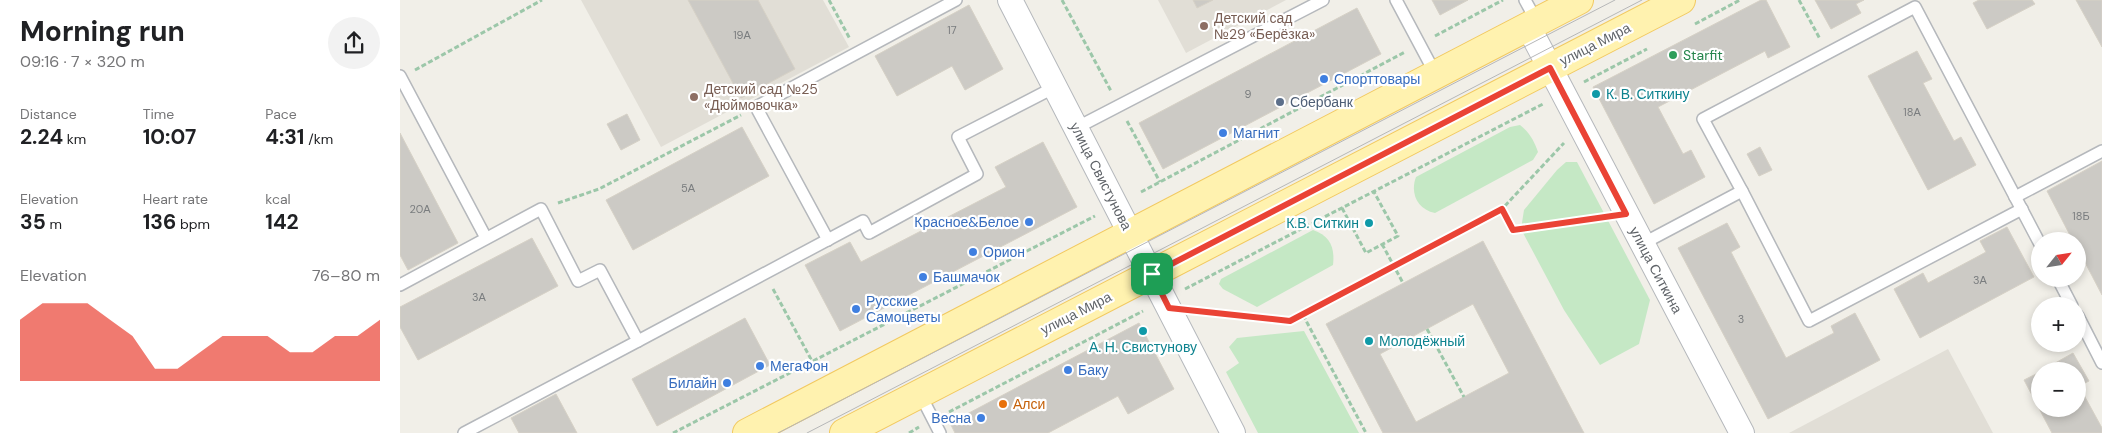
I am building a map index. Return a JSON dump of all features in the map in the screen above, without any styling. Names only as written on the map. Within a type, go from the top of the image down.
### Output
[{"type":"main road","points":[[747,433],[1436,75],[1530,16],[1579,0]]},
{"type":"main road","name":"улица Мира","points":[[844,433],[1681,0]]},
{"type":"street","name":"улица Свистунова","points":[[1010,0],[1152,274],[1158,308],[1233,433]]},
{"type":"street","name":"улица Ситкина","points":[[1530,16],[1550,68],[1563,94],[1742,433]]},
{"type":"lane","points":[[828,240],[756,107],[956,0]]},
{"type":"lane","points":[[1076,128],[1323,0]]},
{"type":"lane","points":[[1396,0],[1436,75]]},
{"type":"lane","points":[[2022,209],[1809,321],[1703,118],[1915,7],[2016,197],[2034,232]]},
{"type":"lane","points":[[400,77],[486,238]]},
{"type":"lane","points":[[464,433],[863,221],[869,233],[977,174],[958,137],[1056,87]]},
{"type":"lane","points":[[2016,197],[2102,151]]},
{"type":"lane","points":[[1642,244],[1742,191]]},
{"type":"lane","points":[[400,285],[541,209],[578,281],[600,270],[638,341]]},
{"type":"lane","points":[[2086,332],[2102,363]]},
{"type":"lane","points":[[920,394],[940,433]]},
{"type":"path","points":[[400,77],[542,0]]},
{"type":"path","points":[[829,0],[858,53]]},
{"type":"path","points":[[1140,192],[1503,0]]},
{"type":"path","points":[[1799,0],[1827,53]]},
{"type":"path","points":[[1184,290],[1563,94]]},
{"type":"path","points":[[541,209],[599,189],[756,107]]},
{"type":"path","points":[[909,433],[1158,308],[1290,321],[1502,209],[1580,126]]},
{"type":"path","points":[[1342,208],[1366,253],[1398,236],[1374,192]]},
{"type":"path","points":[[1502,209],[1513,230],[1626,214]]},
{"type":"path","points":[[673,433],[1100,213]]},
{"type":"path","points":[[1382,244],[1403,283]]},
{"type":"path","points":[[765,273],[812,361]]},
{"type":"path","points":[[1303,314],[1366,433]]},
{"type":"path","points":[[1427,328],[1464,397]]},
{"type":"shaded area","name":"Детский сад №25 «Дюймовочка»","points":[[581,0],[823,0],[849,47],[661,147]]},
{"type":"shaded area","name":"Детский сад №29 «Берёзка»","points":[[1158,0],[1286,0],[1186,53]]},
{"type":"shaded area","points":[[1948,349],[1993,433],[1789,433]]},
{"type":"green space","points":[[1520,125],[1531,137],[1538,152],[1533,160],[1435,213],[1419,204],[1416,200],[1414,189],[1416,177],[1510,127]]},
{"type":"green space","points":[[1566,162],[1577,162],[1650,300],[1639,344],[1600,365],[1564,310],[1521,229],[1524,210],[1557,170]]},
{"type":"green space","points":[[1313,230],[1324,235],[1330,243],[1333,253],[1333,265],[1257,307],[1223,289],[1219,284],[1221,279]]},
{"type":"green space","points":[[1304,331],[1359,433],[1258,433],[1226,372],[1239,363],[1229,347],[1237,338]]},
{"type":"building","points":[[688,0],[758,0],[795,69],[741,98]]},
{"type":"building","points":[[1193,0],[1213,0],[1197,8]]},
{"type":"building","points":[[1432,0],[1468,0],[1440,15]]},
{"type":"building","points":[[1761,0],[1766,0],[1790,47],[1768,58],[1765,51],[1658,107],[1683,154],[1691,150],[1705,177],[1654,204],[1593,87]]},
{"type":"building","points":[[1815,0],[1864,0],[1856,4],[1861,13],[1831,29]]},
{"type":"building","points":[[1979,0],[2032,0],[2035,4],[1987,29],[1973,3]]},
{"type":"building","points":[[2076,0],[2102,0],[2102,47]]},
{"type":"building","points":[[969,5],[1003,69],[965,90],[952,66],[897,96],[875,56]]},
{"type":"building","points":[[1357,8],[1381,54],[1163,169],[1139,123]]},
{"type":"building","points":[[1917,51],[1932,79],[1923,83],[1954,141],[1961,137],[1976,165],[1928,190],[1868,76]]},
{"type":"building","points":[[627,114],[640,140],[621,150],[607,124]]},
{"type":"building","points":[[742,127],[769,176],[633,250],[606,200]]},
{"type":"building","points":[[400,133],[458,243],[408,270],[400,255]]},
{"type":"building","points":[[1043,142],[1077,207],[840,331],[805,265],[850,242],[861,262],[1006,187],[995,167]]},
{"type":"building","points":[[1760,147],[1772,170],[1759,176],[1747,154]]},
{"type":"building","points":[[2102,161],[2102,295],[2086,264],[2086,232],[2068,232],[2047,191]]},
{"type":"building","points":[[1727,223],[1740,247],[1731,252],[1786,358],[1834,333],[1831,326],[1855,313],[1880,360],[1768,419],[1678,248]]},
{"type":"building","points":[[2007,227],[2031,271],[2031,279],[1920,338],[1894,289],[1923,273],[1928,283],[1986,252],[1980,241]]},
{"type":"building","points":[[532,238],[558,286],[418,360],[400,327],[400,307]]},
{"type":"building","name":"Молодёжный","points":[[1483,241],[1584,433],[1383,433],[1326,324]],"holes":[[[1473,304],[1509,373],[1416,422],[1380,354]]]},
{"type":"building","points":[[745,318],[770,365],[657,426],[632,379]]},
{"type":"building","points":[[1139,323],[1174,389],[1128,414],[1118,396],[1048,433],[955,433],[950,423]]},
{"type":"building","points":[[2073,353],[2078,362],[2057,362]]},
{"type":"building","points":[[2031,376],[2031,393],[2024,380]]},
{"type":"building","points":[[556,394],[577,433],[519,433],[511,418]]},
{"type":"building","points":[[2086,399],[2102,428],[2102,433],[2052,433],[2044,417],[2086,417]]},
{"type":"tram line","points":[[778,433],[1615,0]]},
{"type":"tram line","points":[[807,433],[1642,0]]},
{"type":"place","name":"Детский сад №29 «Берёзка»","points":[[1204,26]]},
{"type":"place","name":"Starfit","points":[[1673,55]]},
{"type":"place","name":"Спорттовары","points":[[1324,79]]},
{"type":"place","name":"К. В. Ситкину","points":[[1596,94]]},
{"type":"place","name":"Детский сад №25 «Дюймовочка»","points":[[694,97]]},
{"type":"place","name":"Сбербанк","points":[[1280,102]]},
{"type":"place","name":"Магнит","points":[[1223,133]]},
{"type":"place","name":"Красное&Белое","points":[[1029,222]]},
{"type":"place","name":"К.В. Ситкин","points":[[1369,223]]},
{"type":"place","name":"Орион","points":[[973,252]]},
{"type":"place","name":"Башмачок","points":[[923,277]]},
{"type":"place","name":"Русские Самоцветы","points":[[856,309]]},
{"type":"place","name":"А. Н. Свистунову","points":[[1143,331]]},
{"type":"place","name":"Молодёжный","points":[[1369,341]]},
{"type":"place","name":"МегаФон","points":[[760,366]]},
{"type":"place","name":"Баку","points":[[1068,370]]},
{"type":"place","name":"Билайн","points":[[727,383]]},
{"type":"place","name":"Алси","points":[[1003,404]]},
{"type":"place","name":"Весна","points":[[981,418]]},
{"type":"route","points":[[1550,68],[1626,214],[1513,230],[1502,209],[1290,321],[1169,308],[1152,274],[1550,68]]}]
